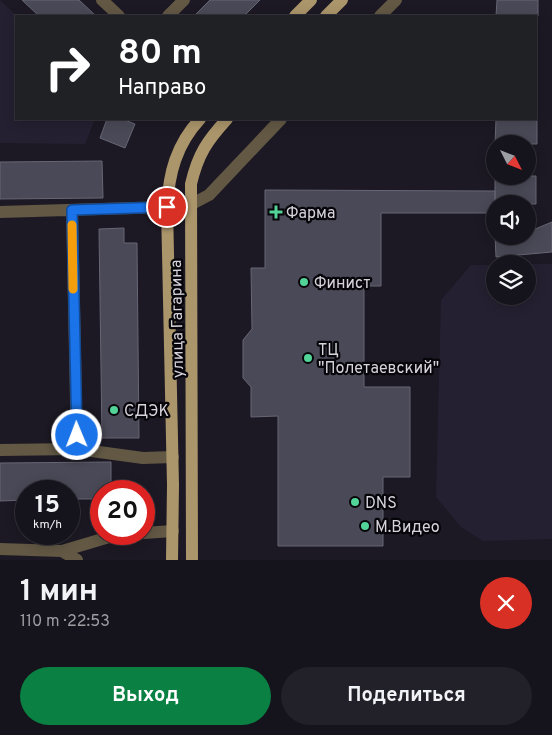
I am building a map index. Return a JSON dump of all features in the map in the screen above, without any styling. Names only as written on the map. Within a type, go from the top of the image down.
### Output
[{"type":"main road","points":[[296,15],[311,0]]},
{"type":"main road","points":[[327,15],[342,0]]},
{"type":"main road","name":"улица Гагарина","points":[[172,560],[173,457],[167,207],[169,179],[178,152],[192,127],[199,120]]},
{"type":"main road","name":"улица Гагарина","points":[[191,560],[193,484],[191,184],[196,161],[210,138],[226,120]]},
{"type":"main road","points":[[191,560],[173,531],[193,484]]},
{"type":"street","points":[[102,0],[118,15]]},
{"type":"street","points":[[169,15],[184,0]]},
{"type":"street","points":[[381,15],[396,0]]},
{"type":"street","points":[[190,205],[209,195],[280,120]]},
{"type":"street","points":[[0,212],[167,207]]},
{"type":"street","points":[[72,210],[77,449]]},
{"type":"street","points":[[0,450],[77,449],[143,458],[173,457]]},
{"type":"street","points":[[155,532],[173,531]]},
{"type":"street","points":[[0,549],[62,551],[90,543]]},
{"type":"street","points":[[62,551],[77,560]]},
{"type":"shaded area","points":[[0,0],[16,15],[15,120],[95,120],[85,144],[0,143]]},
{"type":"shaded area","points":[[536,264],[552,264],[552,539],[483,541],[461,527],[436,497],[441,300],[471,265],[486,265],[486,305],[536,305]]},
{"type":"building","points":[[22,0],[79,0],[95,15],[38,15]]},
{"type":"building","points":[[210,0],[260,0],[245,15],[195,15]]},
{"type":"building","points":[[497,0],[538,0],[538,16],[496,15]]},
{"type":"building","points":[[107,120],[125,120],[135,124],[125,148],[100,138]]},
{"type":"building","points":[[496,120],[537,120],[537,144],[536,135],[495,135]]},
{"type":"building","points":[[102,161],[103,198],[0,199],[0,162]]},
{"type":"building","points":[[495,185],[536,185],[536,195],[495,195]]},
{"type":"building","name":"ТЦ \"Полетаевский\"","points":[[265,190],[495,191],[495,195],[486,195],[486,213],[381,213],[381,286],[364,286],[364,387],[410,387],[410,477],[383,477],[383,546],[278,546],[278,416],[251,417],[251,387],[243,378],[243,340],[252,329],[251,268],[265,268]]},
{"type":"building","points":[[552,222],[552,252],[496,255],[495,245],[536,245],[536,229]]},
{"type":"building","points":[[124,228],[124,243],[137,243],[139,438],[102,438],[99,229]]},
{"type":"building","points":[[111,462],[111,480],[90,480],[90,499],[80,499],[80,480],[15,480],[15,500],[0,501],[0,463]]},
{"type":"slow traffic","points":[[72,225],[73,289]]},
{"type":"place","name":"Фарма","points":[[276,212]]},
{"type":"place","name":"Финист","points":[[304,282]]},
{"type":"place","name":"ТЦ \"Полетаевский\"","points":[[308,358]]},
{"type":"place","name":"СДЭК","points":[[114,410]]},
{"type":"place","name":"DNS","points":[[355,502]]},
{"type":"place","name":"М.Видео","points":[[365,526]]},
{"type":"route","points":[[77,435],[72,210],[167,207]]}]
